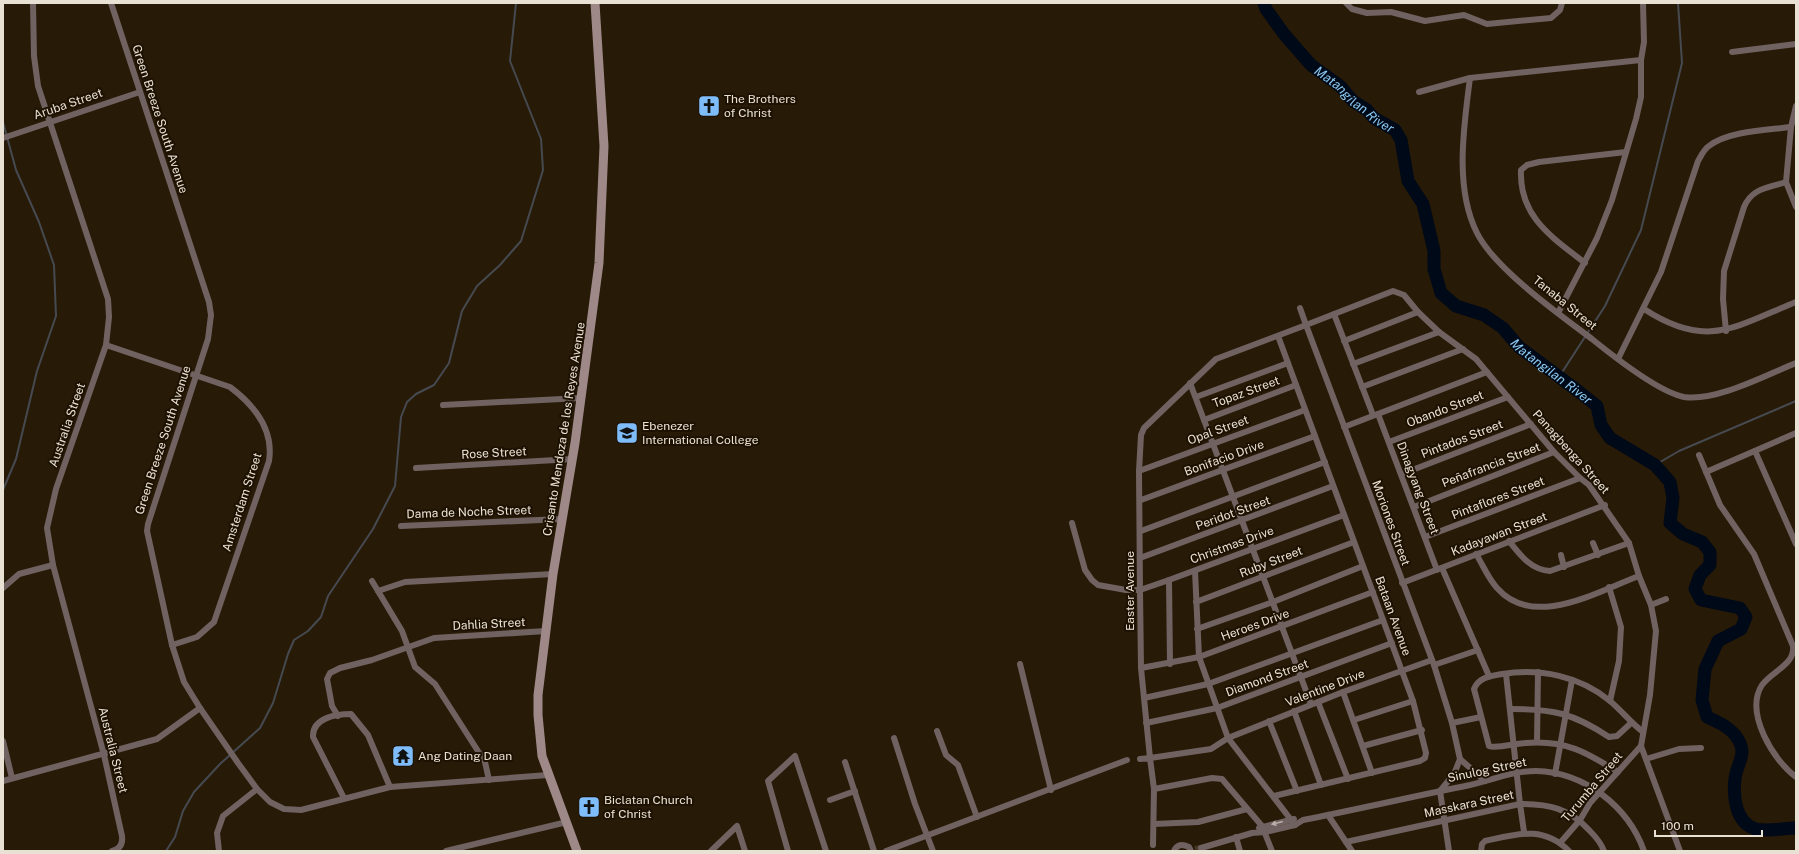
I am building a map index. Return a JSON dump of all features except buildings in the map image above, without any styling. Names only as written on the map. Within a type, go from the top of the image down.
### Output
[{"type":"main road","name":"Crisanto Mendoza de los Reyes Avenue","points":[[577,851],[548,776],[542,756],[538,715],[538,679],[581,398],[599,263],[604,146],[596,3]]},
{"type":"street","name":"Australia Street","points":[[33,3],[35,72],[108,299],[109,317],[106,345],[56,489],[47,528],[53,565],[104,755],[123,840],[119,848],[112,851]]},
{"type":"street","name":"Green Breeze South Avenue","points":[[111,3],[209,302],[210,327],[196,376],[148,524],[148,540],[172,645],[184,682],[200,708],[257,789],[270,802],[284,809],[301,810],[390,787],[548,776]]},
{"type":"street","points":[[1346,3],[1352,9],[1367,13],[1388,12],[1425,20],[1464,15],[1487,24],[1551,18],[1560,10],[1562,3]]},
{"type":"street","points":[[1558,313],[1597,238],[1626,152],[1641,97],[1641,60],[1644,42],[1643,3]]},
{"type":"street","points":[[1732,52],[1796,44]]},
{"type":"street","points":[[1419,92],[1470,78],[1641,60]]},
{"type":"street","name":"Tanaba Street","points":[[1470,78],[1463,135],[1463,166],[1471,215],[1477,233],[1487,248],[1502,265],[1558,313],[1618,359],[1666,390],[1684,397],[1704,397],[1722,393],[1796,363]]},
{"type":"street","name":"Aruba Street","points":[[3,138],[140,92]]},
{"type":"street","points":[[1796,106],[1791,127],[1786,182],[1796,207]]},
{"type":"street","points":[[1618,359],[1661,272],[1698,161],[1707,147],[1718,140],[1736,135],[1791,127]]},
{"type":"street","points":[[1585,263],[1540,227],[1532,214],[1520,185],[1521,170],[1527,164],[1626,152]]},
{"type":"street","points":[[1726,331],[1722,299],[1724,271],[1748,197],[1756,191],[1786,182]]},
{"type":"street","name":"Panagbenga Street","points":[[1334,314],[1393,291],[1404,295],[1418,312],[1439,332],[1463,349],[1487,372],[1554,452],[1589,485],[1605,505],[1629,543],[1639,576],[1651,605],[1656,631],[1656,644],[1641,746]]},
{"type":"street","points":[[1644,309],[1662,321],[1688,330],[1706,332],[1726,331],[1796,302]]},
{"type":"street","name":"Moriones Street","points":[[1300,308],[1432,662],[1452,723],[1460,759]]},
{"type":"street","points":[[1344,341],[1418,312]]},
{"type":"street","points":[[1306,325],[1334,314]]},
{"type":"street","name":"Dinagyang Street","points":[[1334,314],[1362,387],[1389,442],[1402,474],[1424,537],[1489,676]]},
{"type":"street","name":"Easter Avenue","points":[[1153,845],[1154,789],[1141,668],[1139,470],[1141,435],[1144,428],[1216,359],[1306,325]]},
{"type":"street","points":[[1353,364],[1439,332]]},
{"type":"street","name":"Bataan Avenue","points":[[1274,796],[1420,762],[1425,758],[1426,753],[1422,730],[1413,700],[1278,336]]},
{"type":"street","name":"Amsterdam Street","points":[[106,345],[230,387],[246,399],[258,414],[267,431],[271,448],[269,461],[214,622],[197,637],[172,645]]},
{"type":"street","points":[[1362,387],[1463,349]]},
{"type":"street","points":[[1196,397],[1288,363]]},
{"type":"street","points":[[1344,427],[1487,372]]},
{"type":"street","points":[[1190,383],[1311,704]]},
{"type":"street","name":"Topaz Street","points":[[1204,420],[1296,386]]},
{"type":"street","name":"Obando Street","points":[[1389,442],[1508,397]]},
{"type":"street","points":[[443,405],[581,398]]},
{"type":"street","name":"Opal Street","points":[[1139,470],[1305,410]]},
{"type":"street","name":"Pintados Street","points":[[1402,474],[1531,424]]},
{"type":"street","points":[[1706,472],[1795,434],[1796,441]]},
{"type":"street","name":"Bonifacio Drive","points":[[1140,500],[1223,471],[1314,436]]},
{"type":"street","points":[[1755,451],[1796,544]]},
{"type":"street","name":"Peñafrancia Street","points":[[1414,507],[1554,452]]},
{"type":"street","points":[[1699,455],[1720,505],[1754,554],[1793,646],[1794,653],[1792,659],[1765,681],[1761,687],[1756,709],[1760,726],[1777,759],[1786,770],[1796,777]]},
{"type":"street","name":"Rose Street","points":[[416,468],[572,459]]},
{"type":"street","points":[[1140,531],[1233,498],[1324,462]]},
{"type":"street","name":"Pintaflores Street","points":[[1424,537],[1580,478]]},
{"type":"street","name":"Peridot Street","points":[[1140,558],[1334,486]]},
{"type":"street","name":"Kadayawan Street","points":[[1402,583],[1605,505]]},
{"type":"street","name":"Christmas Drive","points":[[1072,523],[1086,570],[1092,580],[1098,585],[1126,590],[1140,590],[1253,550],[1344,515]]},
{"type":"street","name":"Dama de Noche Street","points":[[401,526],[562,519]]},
{"type":"street","points":[[1509,541],[1523,558],[1543,571],[1550,572],[1629,543]]},
{"type":"street","name":"Ruby Street","points":[[1196,602],[1354,542]]},
{"type":"street","points":[[1593,543],[1598,555]]},
{"type":"street","points":[[1476,554],[1498,589],[1522,604],[1538,608],[1552,607],[1639,576]]},
{"type":"street","points":[[1561,555],[1564,567]]},
{"type":"street","points":[[3,588],[19,574],[53,565]]},
{"type":"street","points":[[1197,629],[1273,602],[1363,566]]},
{"type":"street","points":[[1195,570],[1199,657],[1216,708],[1228,738],[1293,822]]},
{"type":"street","points":[[378,591],[405,582],[553,574]]},
{"type":"street","points":[[1169,580],[1170,664]]},
{"type":"street","points":[[372,581],[402,631],[415,667],[436,684],[485,762],[490,780]]},
{"type":"street","points":[[1609,587],[1621,627],[1618,660],[1610,701]]},
{"type":"street","name":"Heroes Drive","points":[[1141,668],[1170,664],[1199,657],[1373,592]]},
{"type":"street","points":[[1651,605],[1666,599]]},
{"type":"street","points":[[1144,698],[1208,684],[1383,620]]},
{"type":"street","name":"Dahlia Street","points":[[338,716],[331,701],[327,675],[340,668],[372,660],[434,638],[546,632]]},
{"type":"street","name":"Diamond Street","points":[[1146,723],[1216,708],[1392,643]]},
{"type":"street","name":"Valentine Drive","points":[[1228,738],[1311,704],[1402,671],[1478,650]]},
{"type":"street","points":[[1020,664],[1051,790]]},
{"type":"street","points":[[1618,772],[1586,752],[1561,745],[1537,742],[1492,747],[1489,746],[1474,689],[1476,683],[1489,676],[1538,672],[1572,680],[1610,701],[1631,723],[1643,732]]},
{"type":"street","points":[[1537,742],[1538,672]]},
{"type":"street","points":[[1506,674],[1524,832]]},
{"type":"street","points":[[1555,774],[1572,680]]},
{"type":"street","points":[[1343,692],[1372,773]]},
{"type":"street","points":[[1354,720],[1413,700]]},
{"type":"street","points":[[1318,702],[1348,779]]},
{"type":"street","points":[[3,781],[104,755],[157,739],[200,708]]},
{"type":"street","points":[[1510,709],[1538,709],[1566,714],[1588,724],[1609,737],[1616,736],[1631,723]]},
{"type":"street","points":[[1294,711],[1322,785]]},
{"type":"street","points":[[344,798],[313,737],[314,727],[320,721],[338,716],[351,714],[368,735],[390,787]]},
{"type":"street","points":[[1452,723],[1481,716]]},
{"type":"street","points":[[1269,721],[1297,790]]},
{"type":"street","points":[[1363,746],[1422,730]]},
{"type":"street","points":[[937,731],[946,755],[958,765],[977,817]]},
{"type":"street","points":[[894,738],[915,804],[933,851]]},
{"type":"street","points":[[1140,759],[1211,749],[1228,738]]},
{"type":"street","points":[[3,741],[12,778]]},
{"type":"street","points":[[1641,746],[1680,851]]},
{"type":"street","name":"Turumba Street","points":[[1560,843],[1580,820],[1590,803],[1641,746]]},
{"type":"street","points":[[1646,758],[1678,749],[1701,748]]},
{"type":"street","points":[[788,851],[768,782],[795,756],[826,851]]},
{"type":"street","points":[[1449,851],[1440,791],[1454,774],[1460,759],[1485,781]]},
{"type":"street","points":[[886,851],[1051,790],[1127,760]]},
{"type":"street","points":[[845,762],[874,851]]},
{"type":"street","name":"Sinulog Street","points":[[1293,822],[1517,773],[1536,771],[1555,774],[1583,783],[1600,792],[1622,812],[1640,838],[1644,851]]},
{"type":"street","points":[[1154,789],[1219,778],[1222,779],[1262,826],[1272,851]]},
{"type":"street","points":[[220,851],[217,833],[223,816],[257,789]]},
{"type":"street","points":[[830,800],[855,792]]},
{"type":"street","name":"Masskara Street","points":[[1346,842],[1520,804],[1550,805],[1580,820],[1598,840],[1604,851]]},
{"type":"street","points":[[1154,824],[1198,822],[1247,809]]},
{"type":"street","points":[[1328,815],[1352,851]]},
{"type":"street","points":[[446,851],[566,822]]},
{"type":"street","points":[[1252,833],[1262,826],[1293,822]]},
{"type":"street","points":[[1174,851],[1177,846],[1181,845],[1194,850],[1236,837],[1252,833],[1265,832],[1293,822]]},
{"type":"street","points":[[711,851],[737,826],[745,851]]},
{"type":"street","points":[[1482,851],[1482,844],[1485,841],[1524,832],[1537,834],[1560,843],[1569,851]]},
{"type":"street","points":[[1236,837],[1240,851]]},
{"type":"waterway","points":[[166,851],[175,837],[183,811],[194,792],[220,764],[260,728],[273,703],[288,654],[294,640],[308,631],[321,617],[328,596],[373,529],[395,486],[401,417],[407,402],[416,394],[434,385],[449,363],[462,311],[477,286],[500,265],[521,241],[543,170],[541,139],[510,61],[516,3]]},
{"type":"waterway","name":"Matangilan River","points":[[1264,3],[1266,9],[1284,34],[1311,65],[1340,86],[1353,101],[1367,110],[1374,118],[1395,130],[1401,140],[1408,181],[1423,204],[1434,251],[1434,269],[1441,293],[1456,306],[1484,315],[1503,328],[1519,347],[1597,406],[1601,425],[1610,438],[1655,465],[1670,482],[1673,498],[1670,523],[1683,534],[1702,542],[1710,552],[1710,565],[1700,575],[1695,589],[1701,600],[1740,608],[1746,617],[1741,629],[1718,641],[1705,669],[1702,700],[1707,717],[1722,724],[1730,730],[1737,738],[1742,748],[1734,786],[1737,808],[1744,821],[1749,826],[1756,829],[1771,830],[1796,828]]},
{"type":"waterway","points":[[1559,377],[1605,306],[1641,230],[1682,63],[1678,3]]},
{"type":"waterway","points":[[3,122],[16,170],[39,222],[54,265],[56,316],[37,371],[16,459],[3,490]]},
{"type":"waterway","points":[[1655,465],[1679,451],[1796,401]]},
{"type":"tunnel","points":[[1195,849],[1201,848]]},
{"type":"place","name":"The Brothers of Christ","points":[[709,106]]},
{"type":"place","name":"Ebenezer International College","points":[[627,433]]},
{"type":"place","name":"Ang Dating Daan","points":[[403,756]]},
{"type":"place","name":"Biclatan Church of Christ","points":[[589,807]]}]
